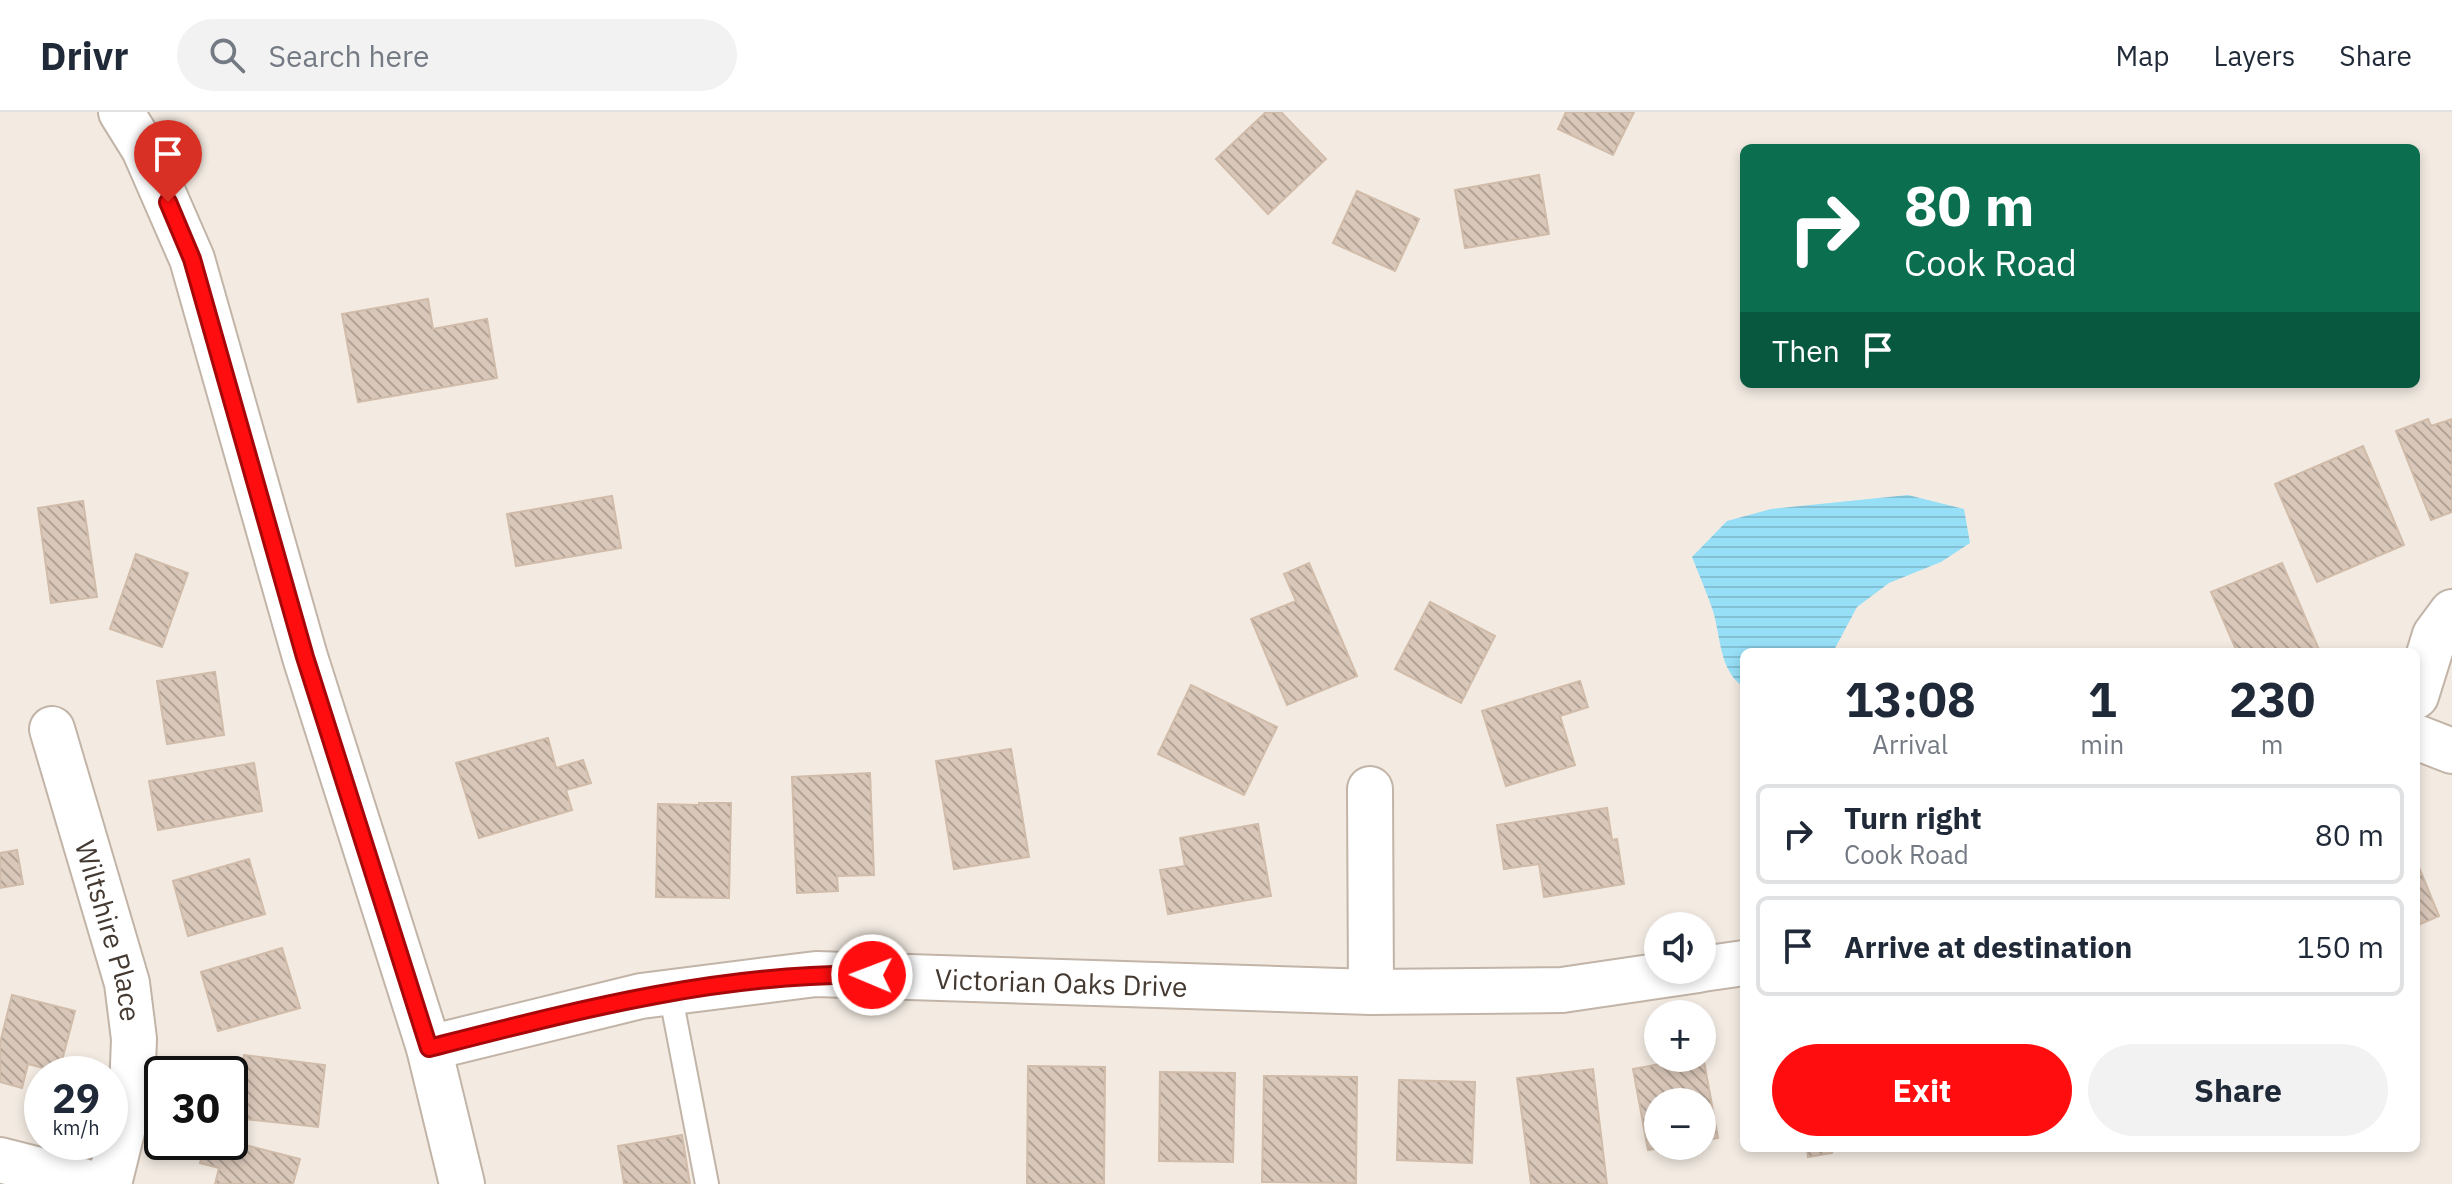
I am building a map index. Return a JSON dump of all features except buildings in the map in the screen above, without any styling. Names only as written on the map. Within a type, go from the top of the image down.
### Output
[{"type":"street","points":[[121,112],[144,149],[192,259],[305,657],[429,1048],[462,1184]]},
{"type":"street","points":[[2420,683],[2435,635],[2452,612]]},
{"type":"street","name":"Wiltshire Place","points":[[52,729],[127,983],[134,1039],[132,1091],[109,1184]]},
{"type":"street","points":[[2420,739],[2452,751]]},
{"type":"street","points":[[1370,789],[1371,992]]},
{"type":"street","name":"Victorian Oaks Drive","points":[[1716,967],[1740,964]]},
{"type":"street","name":"Victorian Oaks Drive","points":[[429,1048],[641,996],[816,974],[1371,992],[1562,990],[1644,978]]},
{"type":"street","points":[[0,1160],[95,1184]]},
{"type":"lane","points":[[670,992],[707,1184]]},
{"type":"water","points":[[1908,495],[1964,509],[1970,543],[1941,562],[1889,583],[1857,607],[1835,648],[1740,648],[1740,684],[1725,663],[1713,611],[1692,557],[1727,521],[1771,509]]},
{"type":"route","points":[[168,202],[192,259],[305,657],[429,1048],[641,996],[816,974],[872,975]]}]
